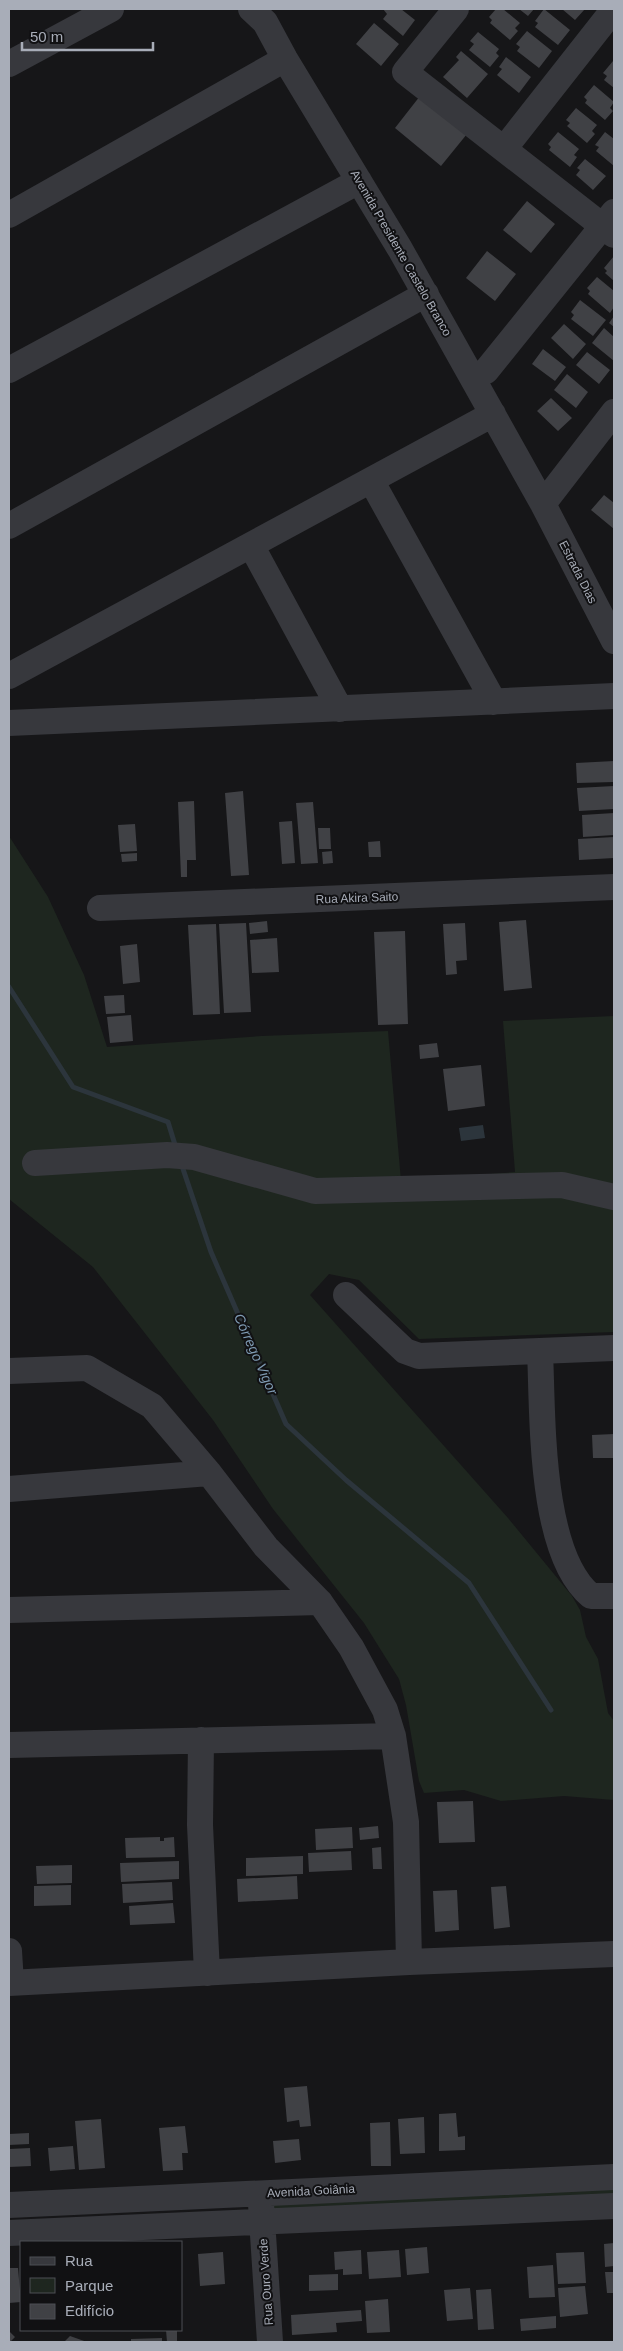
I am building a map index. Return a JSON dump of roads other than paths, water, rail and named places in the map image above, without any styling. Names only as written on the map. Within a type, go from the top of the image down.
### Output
[{"type":"street","points":[[9,64],[111,9]]},
{"type":"street","name":"Avenida Presidente Castelo Branco","points":[[251,9],[266,22],[285,59],[426,294],[480,378],[493,414],[543,504]]},
{"type":"street","points":[[456,9],[406,72],[504,149],[610,225],[480,378]]},
{"type":"street","points":[[504,149],[614,9]]},
{"type":"street","points":[[9,215],[285,59]]},
{"type":"street","points":[[9,370],[359,181]]},
{"type":"street","points":[[9,526],[426,294]]},
{"type":"street","points":[[543,504],[614,412]]},
{"type":"street","points":[[9,676],[493,414]]},
{"type":"street","points":[[371,480],[494,702]]},
{"type":"street","name":"Estrada Dias","points":[[543,504],[614,641]]},
{"type":"street","points":[[251,545],[340,708]]},
{"type":"street","points":[[9,723],[614,696]]},
{"type":"street","name":"Rua Akira Saito","points":[[100,908],[614,887]]},
{"type":"street","points":[[35,1163],[167,1155],[194,1157],[316,1191],[562,1185],[614,1197]]},
{"type":"street","points":[[346,1295],[405,1351],[419,1356],[614,1348]]},
{"type":"street","points":[[540,1351],[546,1470],[551,1515],[571,1572],[583,1589],[592,1596],[614,1596]]},
{"type":"street","points":[[9,1371],[87,1368],[152,1406],[209,1472],[266,1546],[320,1602],[351,1647],[385,1710],[393,1736],[406,1822],[409,1962]]},
{"type":"street","points":[[9,1489],[209,1472]]},
{"type":"street","points":[[9,1610],[320,1602]]},
{"type":"street","points":[[9,1745],[393,1736]]},
{"type":"street","points":[[201,1740],[200,1825],[207,1973]]},
{"type":"street","points":[[9,1951],[10,1983],[409,1962],[614,1954]]},
{"type":"street","name":"Avenida Goiânia","points":[[9,2205],[614,2177]]},
{"type":"street","name":"Rua Ouro Verde","points":[[260,2193],[270,2342]]},
{"type":"street","points":[[9,2233],[614,2206]]},
{"type":"waterway","name":"Córrego Vigor","points":[[9,987],[73,1087],[168,1122],[176,1148]]},
{"type":"waterway","name":"Córrego Vigor","points":[[181,1163],[211,1252],[286,1424],[346,1480],[469,1583],[551,1710]]}]
